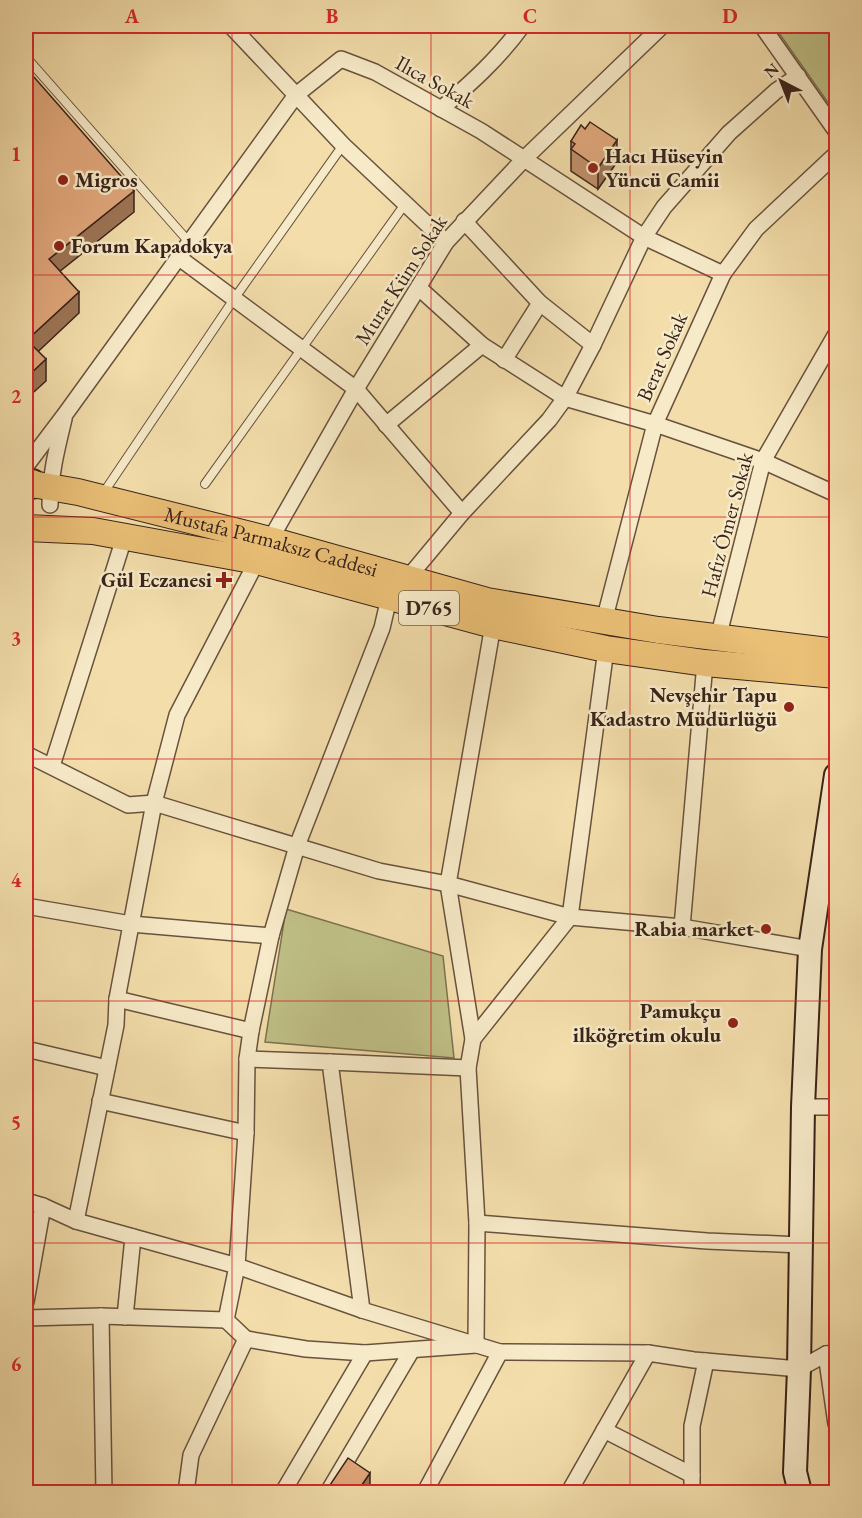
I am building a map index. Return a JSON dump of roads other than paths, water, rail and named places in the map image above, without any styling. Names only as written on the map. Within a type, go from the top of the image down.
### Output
[{"type":"main road","name":"Mustafa Parmaksız Caddesi","points":[[33,505],[78,492],[264,551],[389,598],[493,625],[606,649],[705,663],[837,675]]},
{"type":"main road","name":"Mustafa Parmaksız Caddesi","points":[[33,505],[93,531],[264,551],[407,579],[487,601],[718,638],[837,652]]},
{"type":"street","points":[[231,26],[343,145],[446,242]]},
{"type":"street","points":[[441,109],[473,82],[504,51],[522,26]]},
{"type":"street","name":"Murat Küm Sokak","points":[[76,1221],[116,1025],[117,999],[154,803],[177,715],[264,551],[356,389],[446,242],[524,159],[662,26]]},
{"type":"street","points":[[762,26],[837,131]]},
{"type":"street","name":"Ilıca Sokak","points":[[296,95],[341,59],[375,72],[481,131],[644,237],[723,274]]},
{"type":"street","points":[[407,579],[462,513],[549,420],[565,398],[644,237],[664,207],[729,133],[776,91],[798,76]]},
{"type":"street","points":[[33,505],[66,413],[296,95]]},
{"type":"street","name":"Berat Sokak","points":[[604,621],[655,424],[723,274],[756,229],[837,154]]},
{"type":"street","points":[[464,221],[540,303],[593,345]]},
{"type":"street","points":[[178,257],[356,389],[462,513]]},
{"type":"street","points":[[418,288],[482,345],[565,398],[655,424],[763,461],[837,494]]},
{"type":"street","points":[[504,360],[540,303]]},
{"type":"street","name":"Hafız Ömer Sokak","points":[[718,638],[763,461],[837,334]]},
{"type":"street","points":[[386,425],[482,345]]},
{"type":"street","points":[[33,505],[55,454],[66,413]]},
{"type":"street","points":[[52,766],[125,536]]},
{"type":"street","points":[[226,1320],[237,1266],[251,1031],[271,936],[297,846],[382,628],[389,598]]},
{"type":"street","points":[[476,1345],[477,1223],[468,1068],[473,1039],[448,884],[493,625]]},
{"type":"street","points":[[473,1039],[570,917],[606,649]]},
{"type":"street","points":[[682,927],[705,663]]},
{"type":"street","points":[[26,754],[128,805],[154,803],[379,871],[448,884],[570,917],[682,927],[810,949]]},
{"type":"street","points":[[800,1492],[795,1472],[800,1369],[802,1107],[810,949],[833,821],[837,775]]},
{"type":"street","points":[[26,906],[131,924],[271,936]]},
{"type":"street","points":[[117,999],[251,1031]]},
{"type":"street","points":[[26,1049],[107,1068]]},
{"type":"street","points":[[248,1059],[468,1068]]},
{"type":"street","points":[[330,1062],[362,1310]]},
{"type":"street","points":[[100,1101],[246,1133]]},
{"type":"street","points":[[802,1107],[837,1107]]},
{"type":"street","points":[[26,1201],[76,1221],[237,1266],[362,1310],[500,1352],[648,1353],[706,1361],[800,1369],[831,1354],[837,1424]]},
{"type":"street","points":[[26,1302],[43,1206]]},
{"type":"street","points":[[477,1223],[707,1241],[801,1245]]},
{"type":"street","points":[[125,1317],[133,1237]]},
{"type":"street","points":[[26,1318],[101,1316],[226,1320],[246,1339],[306,1349],[365,1353],[476,1345]]},
{"type":"street","points":[[101,1316],[104,1492]]},
{"type":"street","points":[[186,1492],[191,1455],[246,1339]]},
{"type":"street","points":[[328,1492],[411,1350]]},
{"type":"street","points":[[425,1492],[500,1352]]},
{"type":"street","points":[[283,1492],[365,1353]]},
{"type":"street","points":[[570,1492],[648,1353]]},
{"type":"street","points":[[692,1492],[692,1426],[706,1361]]},
{"type":"street","points":[[604,1430],[692,1475]]},
{"type":"lane","points":[[26,57],[189,242]]},
{"type":"lane","points":[[99,498],[234,299],[343,145]]},
{"type":"lane","points":[[205,484],[405,204]]},
{"type":"place","name":"Hacı Hüseyin Yüncü Camii","points":[[593,168]]},
{"type":"place","name":"Migros","points":[[63,180]]},
{"type":"place","name":"Forum Kapadokya","points":[[59,246]]},
{"type":"place","name":"Gül Eczanesi","points":[[224,580]]},
{"type":"place","name":"Nevşehir Tapu Kadastro Müdürlüğü","points":[[789,707]]},
{"type":"place","name":"Rabia market","points":[[766,929]]},
{"type":"place","name":"Pamukçu ilköğretim okulu","points":[[733,1023]]}]
